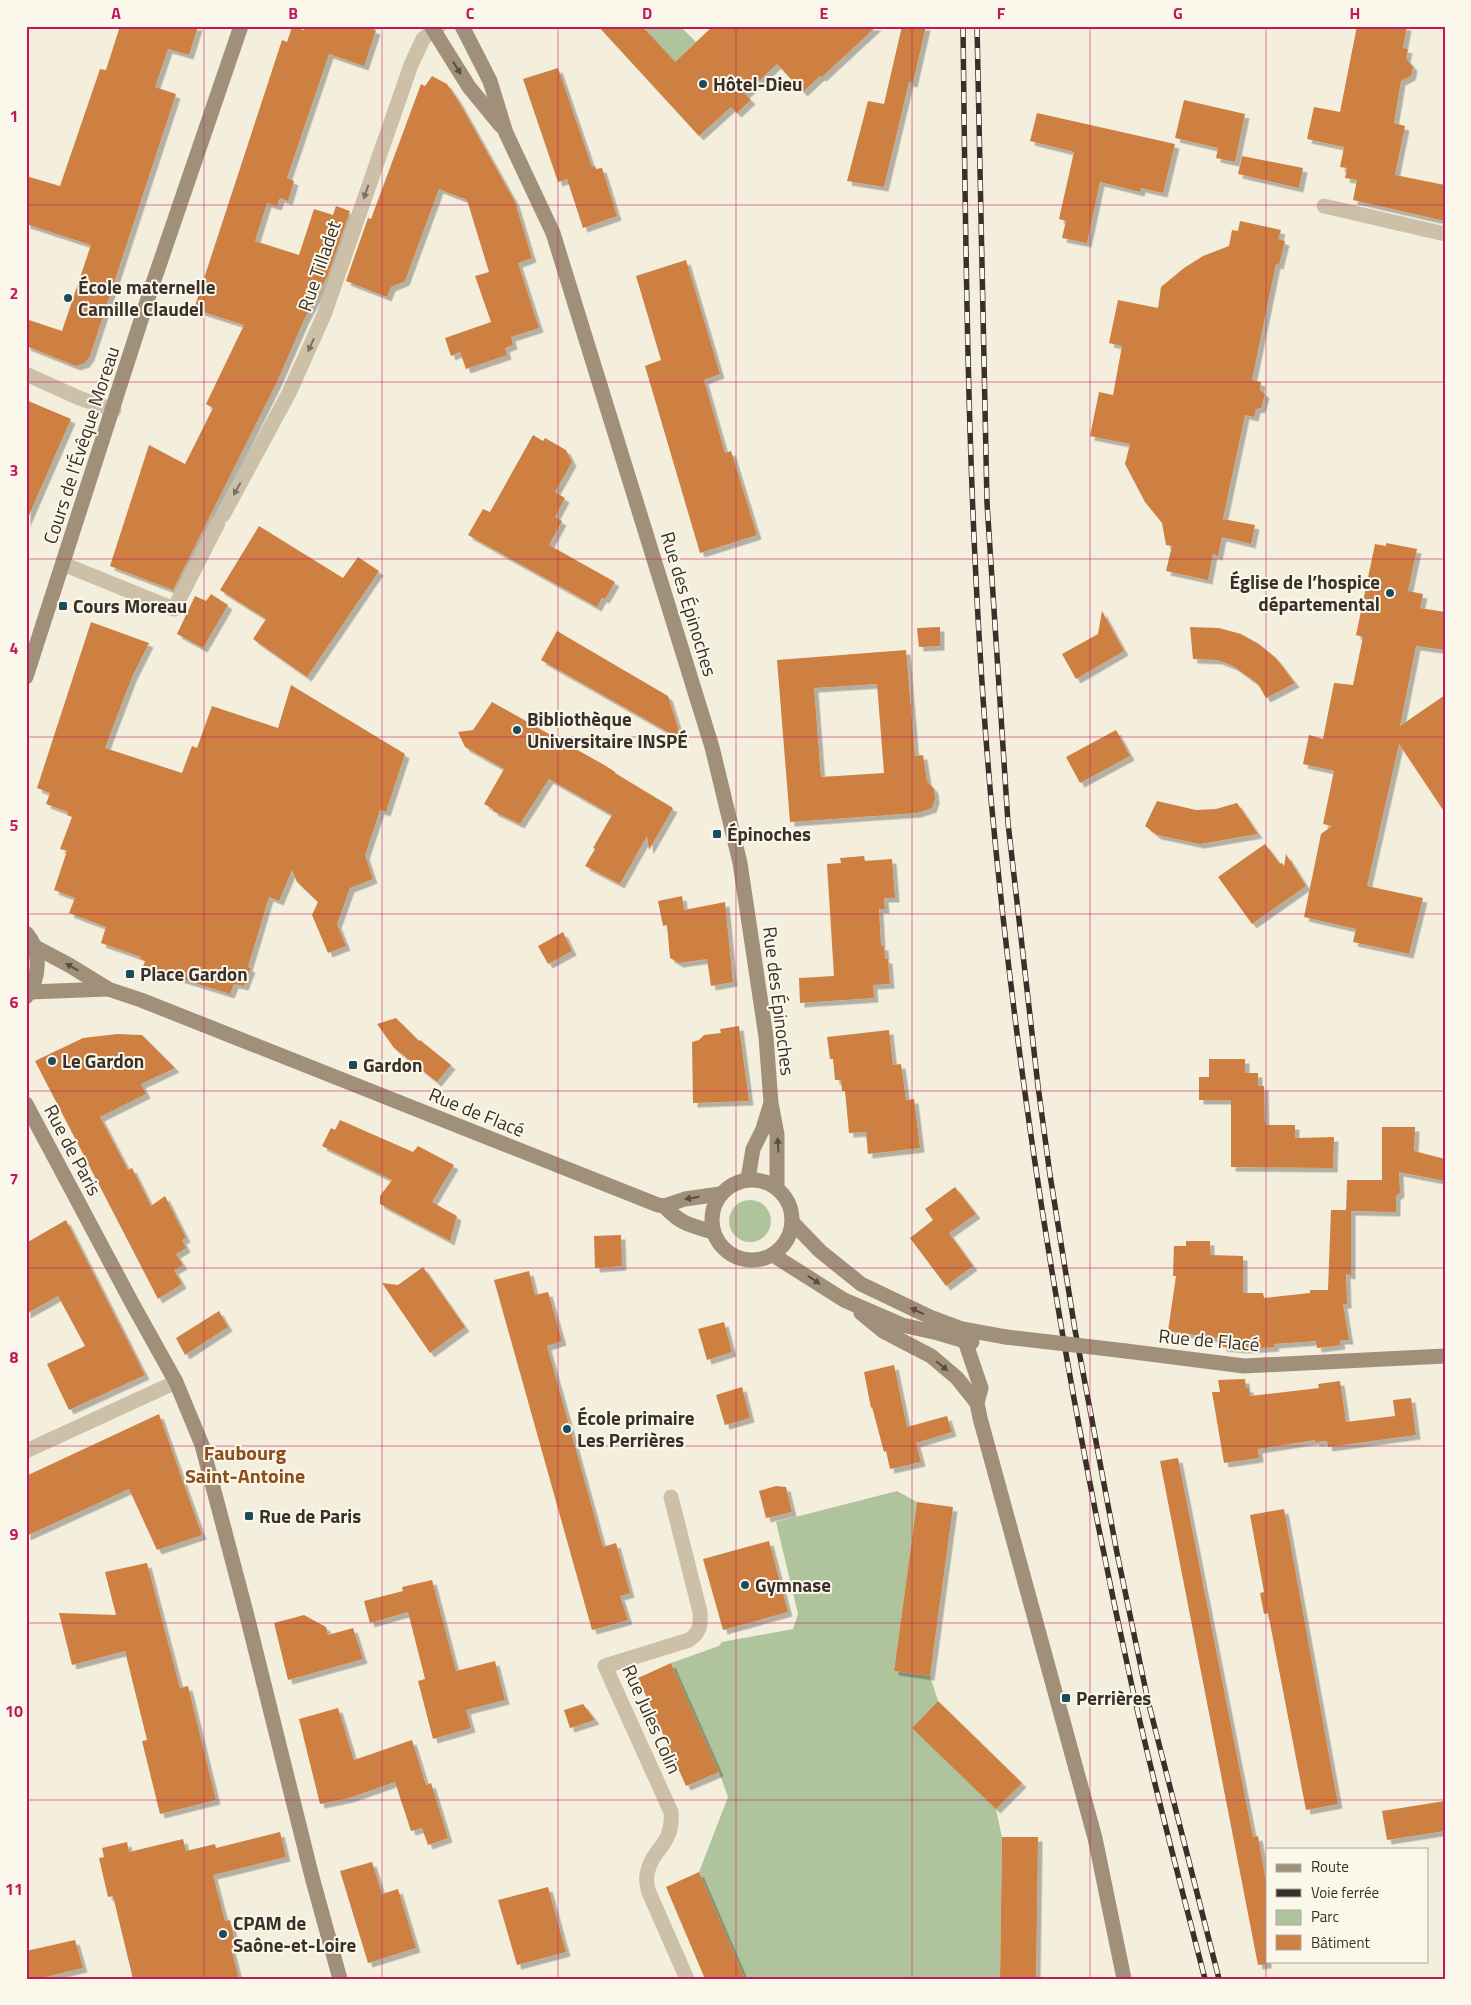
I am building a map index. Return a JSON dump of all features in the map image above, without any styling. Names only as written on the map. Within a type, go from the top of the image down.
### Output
[{"type":"street","name":"Cours de l'Évêque Moreau","points":[[26,677],[152,289],[241,26]]},
{"type":"street","name":"Rue des Épinoches","points":[[462,26],[490,81],[506,133],[553,233],[712,747],[740,863],[766,1038],[771,1103],[778,1152],[777,1188]]},
{"type":"street","name":"Rue des Épinoches","points":[[434,27],[469,87],[506,133]]},
{"type":"street","name":"Rue Tilladet","points":[[63,564],[174,609],[220,519],[289,393],[324,315],[419,45],[434,27]]},
{"type":"street","points":[[1324,206],[1445,234]]},
{"type":"street","points":[[26,374],[79,398],[114,410]]},
{"type":"street","points":[[26,933],[35,947],[38,970],[28,995]]},
{"type":"street","name":"Rue de Flacé","points":[[35,947],[108,988],[664,1206],[678,1220],[713,1232]]},
{"type":"street","name":"Rue de Flacé","points":[[28,995],[108,988]]},
{"type":"street","name":"Rue des Épinoches","points":[[748,1179],[753,1149],[763,1130],[771,1103]]},
{"type":"street","name":"Rue de Paris","points":[[26,1104],[176,1382],[202,1446],[248,1616],[300,1831],[340,1979]]},
{"type":"street","points":[[664,1206],[685,1199],[720,1194],[738,1182],[748,1179],[764,1181],[777,1188]]},
{"type":"street","name":"Rue de Flacé","points":[[777,1188],[789,1203],[792,1222],[820,1251],[861,1284],[964,1335]]},
{"type":"street","points":[[720,1194],[712,1212],[713,1232],[718,1243],[726,1252],[737,1258],[749,1260],[762,1259],[773,1254],[783,1246],[790,1234],[792,1222]]},
{"type":"street","name":"Rue de Flacé","points":[[773,1254],[844,1300],[882,1330],[931,1356],[956,1378],[977,1403]]},
{"type":"street","name":"Rue de Flacé","points":[[844,1300],[902,1325],[938,1333],[1003,1337],[1244,1366],[1445,1356]]},
{"type":"street","points":[[964,1335],[981,1388],[977,1403],[1094,1838],[1124,1979]]},
{"type":"street","points":[[26,1450],[176,1382]]},
{"type":"street","name":"Rue Jules Colin","points":[[671,1497],[700,1612],[701,1624],[697,1634],[689,1640],[605,1666],[671,1812],[673,1826],[666,1841],[652,1861],[647,1874],[648,1890],[687,1979]]},
{"type":"green space","points":[[649,26],[684,26],[683,29],[696,42],[675,62],[646,30]]},
{"type":"green space","points":[[754,1200],[762,1203],[768,1209],[771,1221],[768,1233],[762,1239],[746,1242],[738,1239],[732,1233],[729,1217],[732,1209],[738,1203]]},
{"type":"green space","points":[[897,1491],[917,1502],[894,1671],[930,1676],[938,1701],[912,1728],[996,1809],[1002,1837],[1000,1979],[745,1979],[699,1872],[728,1797],[719,1772],[671,1663],[719,1646],[722,1642],[793,1629],[798,1614],[776,1522]]},
{"type":"building","points":[[120,26],[198,26],[189,55],[168,49],[155,87],[176,94],[90,356],[85,363],[76,366],[26,346],[26,319],[62,331],[91,245],[26,224],[26,176],[60,186],[100,69],[106,70]]},
{"type":"building","points":[[305,26],[364,26],[376,30],[364,66],[329,54],[287,178],[294,181],[288,201],[280,198],[277,206],[267,203],[255,241],[299,255],[314,209],[333,215],[336,206],[350,211],[328,275],[304,320],[277,382],[173,590],[110,566],[149,445],[185,464],[213,408],[206,404],[244,325],[194,309],[282,40],[287,42],[292,27],[304,30]]},
{"type":"building","name":"Hôtel-Dieu","points":[[598,26],[642,26],[675,62],[713,26],[877,26],[803,92],[777,64],[745,94],[751,100],[737,113],[731,107],[699,136]]},
{"type":"building","points":[[902,26],[926,26],[913,83],[909,82],[884,187],[847,181],[868,101],[884,104]]},
{"type":"building","points":[[1357,26],[1407,26],[1403,48],[1408,49],[1406,58],[1413,67],[1411,76],[1401,81],[1394,123],[1405,126],[1395,175],[1445,185],[1445,221],[1353,200],[1357,180],[1345,178],[1347,168],[1340,167],[1344,147],[1307,139],[1314,107],[1340,112]]},
{"type":"building","points":[[558,68],[592,167],[595,166],[596,169],[602,168],[617,216],[583,228],[567,179],[558,182],[523,79]]},
{"type":"building","points":[[432,76],[447,84],[459,102],[515,202],[532,258],[518,263],[539,328],[511,337],[513,345],[505,348],[507,355],[466,369],[460,352],[451,356],[445,338],[491,322],[475,276],[489,272],[467,200],[439,189],[405,281],[391,287],[387,297],[346,281],[368,218],[371,219],[421,84],[425,86]]},
{"type":"building","points":[[1184,100],[1245,114],[1235,162],[1216,158],[1218,148],[1175,138]]},
{"type":"building","points":[[1037,113],[1175,144],[1163,193],[1141,188],[1140,192],[1100,182],[1087,243],[1062,238],[1066,221],[1059,219],[1074,152],[1030,141]]},
{"type":"building","points":[[1242,156],[1303,168],[1299,188],[1238,174]]},
{"type":"building","points":[[1240,221],[1281,230],[1278,239],[1285,241],[1279,265],[1276,264],[1252,380],[1261,382],[1260,390],[1265,394],[1261,408],[1256,409],[1254,417],[1245,415],[1223,519],[1255,525],[1251,544],[1222,537],[1218,556],[1213,554],[1208,580],[1166,571],[1172,546],[1166,545],[1162,523],[1145,502],[1125,464],[1130,444],[1090,436],[1099,392],[1113,395],[1122,346],[1109,343],[1118,300],[1158,308],[1161,287],[1184,268],[1203,256],[1229,246],[1232,230],[1238,231]]},
{"type":"building","points":[[686,260],[720,374],[704,380],[725,453],[731,451],[757,535],[700,553],[645,366],[661,360],[636,276]]},
{"type":"building","points":[[26,400],[71,419],[26,522]]},
{"type":"building","points":[[533,435],[543,441],[545,438],[566,450],[572,462],[555,492],[565,498],[555,517],[562,521],[549,545],[615,582],[605,599],[602,598],[597,607],[468,535],[483,509],[490,512]]},
{"type":"building","points":[[259,526],[343,578],[358,557],[379,571],[307,677],[253,639],[266,619],[220,590]]},
{"type":"building","points":[[1386,543],[1417,549],[1408,591],[1423,594],[1420,608],[1445,612],[1445,650],[1416,646],[1400,726],[1445,695],[1445,813],[1399,744],[1367,886],[1423,898],[1409,954],[1353,942],[1356,929],[1304,917],[1321,834],[1332,826],[1323,824],[1334,771],[1303,764],[1309,735],[1323,739],[1334,683],[1353,685],[1363,637],[1356,635],[1375,544],[1386,546]]},
{"type":"building","points":[[211,594],[228,605],[203,648],[177,634],[195,596],[206,601]]},
{"type":"building","points":[[1102,611],[1124,651],[1076,679],[1062,654],[1098,634]]},
{"type":"building","points":[[91,622],[149,643],[132,677],[105,748],[182,773],[192,746],[197,748],[212,706],[278,728],[291,685],[405,754],[386,812],[380,810],[365,855],[373,879],[350,888],[337,924],[346,946],[328,953],[312,915],[318,902],[297,882],[292,870],[279,901],[269,897],[248,967],[251,968],[244,986],[234,984],[230,994],[143,967],[145,961],[140,959],[141,957],[101,943],[106,927],[69,913],[75,898],[54,890],[67,851],[60,849],[72,817],[67,815],[68,812],[46,804],[50,793],[37,788]]},
{"type":"building","points":[[940,627],[940,646],[919,647],[917,628]]},
{"type":"building","points":[[1190,627],[1219,628],[1241,634],[1259,644],[1276,658],[1295,683],[1266,698],[1258,684],[1233,666],[1218,660],[1193,659]]},
{"type":"building","points":[[557,631],[668,696],[682,740],[541,660]]},
{"type":"building","points":[[906,650],[915,756],[923,755],[927,781],[934,789],[935,799],[932,808],[917,813],[790,822],[777,660]],"holes":[[[877,684],[884,773],[821,777],[814,688]]]},
{"type":"building","points":[[492,702],[606,766],[673,808],[649,850],[647,836],[620,884],[585,866],[612,815],[549,779],[520,824],[493,811],[493,809],[484,804],[504,769],[465,747],[458,732],[473,730]]},
{"type":"building","points":[[1116,730],[1130,756],[1080,783],[1066,757]]},
{"type":"building","points":[[1157,801],[1196,810],[1216,809],[1237,803],[1258,834],[1200,844],[1157,835],[1145,826]]},
{"type":"building","points":[[1265,844],[1280,864],[1282,863],[1284,866],[1286,854],[1306,886],[1252,924],[1218,877]]},
{"type":"building","points":[[864,856],[865,861],[892,859],[895,898],[884,898],[885,909],[879,909],[881,946],[884,946],[885,959],[888,959],[890,984],[873,985],[874,998],[800,1003],[799,978],[834,976],[827,864],[841,863],[840,858]]},
{"type":"building","points":[[682,896],[684,910],[725,902],[733,982],[711,986],[707,959],[679,963],[670,958],[667,925],[663,926],[658,901]]},
{"type":"building","points":[[563,932],[572,951],[548,964],[538,946]]},
{"type":"building","points":[[396,1018],[419,1041],[451,1065],[437,1082],[394,1048],[377,1024]]},
{"type":"building","points":[[739,1026],[749,1101],[693,1103],[692,1042],[699,1040],[704,1035],[721,1033],[720,1029]]},
{"type":"building","points":[[889,1030],[893,1065],[901,1064],[906,1100],[914,1099],[920,1148],[868,1154],[866,1132],[849,1133],[845,1091],[842,1091],[841,1080],[835,1080],[833,1059],[830,1059],[827,1037]]},
{"type":"building","points":[[117,1034],[142,1035],[175,1068],[141,1084],[146,1094],[100,1117],[128,1170],[132,1168],[151,1206],[165,1196],[186,1238],[182,1240],[186,1248],[176,1254],[183,1265],[174,1270],[182,1284],[158,1299],[35,1061],[83,1038]]},
{"type":"building","points":[[1209,1059],[1245,1059],[1245,1073],[1258,1073],[1258,1086],[1264,1086],[1265,1125],[1295,1125],[1295,1138],[1334,1137],[1333,1168],[1231,1167],[1231,1100],[1199,1100],[1199,1077],[1209,1077]]},
{"type":"building","points":[[340,1120],[413,1152],[418,1146],[454,1165],[432,1202],[457,1216],[450,1241],[380,1204],[380,1196],[392,1180],[322,1146],[331,1128],[335,1130]]},
{"type":"building","points":[[1382,1127],[1415,1127],[1414,1151],[1445,1159],[1445,1181],[1399,1172],[1400,1193],[1396,1196],[1396,1212],[1351,1211],[1351,1275],[1346,1274],[1347,1304],[1343,1304],[1349,1340],[1340,1340],[1341,1345],[1317,1348],[1316,1341],[1274,1344],[1275,1347],[1244,1349],[1222,1347],[1222,1339],[1168,1331],[1176,1276],[1173,1276],[1174,1246],[1186,1246],[1186,1241],[1210,1241],[1210,1255],[1243,1256],[1243,1293],[1263,1293],[1264,1298],[1310,1293],[1310,1290],[1328,1290],[1331,1210],[1346,1210],[1347,1180],[1382,1180]]},
{"type":"building","points":[[955,1187],[976,1214],[949,1233],[973,1266],[946,1286],[910,1238],[933,1220],[925,1209]]},
{"type":"building","points":[[66,1220],[145,1375],[69,1410],[47,1364],[85,1346],[58,1296],[26,1314],[26,1243]]},
{"type":"building","points":[[621,1235],[622,1266],[595,1268],[594,1236]]},
{"type":"building","points":[[423,1267],[465,1327],[430,1353],[382,1283],[398,1285]]},
{"type":"building","points":[[529,1271],[535,1295],[548,1292],[562,1341],[547,1346],[603,1547],[616,1543],[630,1593],[620,1596],[628,1620],[592,1630],[494,1280]]},
{"type":"building","points":[[219,1311],[228,1327],[185,1355],[176,1338]]},
{"type":"building","points":[[724,1322],[732,1352],[707,1360],[698,1329]]},
{"type":"building","points":[[894,1365],[907,1427],[947,1416],[952,1432],[916,1443],[921,1462],[890,1469],[886,1451],[884,1452],[871,1408],[864,1372]]},
{"type":"building","points":[[1245,1379],[1246,1388],[1249,1388],[1250,1396],[1319,1388],[1318,1384],[1340,1381],[1346,1422],[1395,1416],[1393,1400],[1411,1398],[1416,1435],[1328,1447],[1327,1441],[1315,1442],[1315,1440],[1258,1449],[1259,1458],[1224,1463],[1212,1392],[1220,1392],[1218,1380]]},
{"type":"building","points":[[742,1387],[750,1418],[725,1425],[716,1395]]},
{"type":"building","points":[[159,1414],[202,1535],[157,1550],[129,1489],[26,1536],[26,1476]]},
{"type":"building","points":[[1178,1458],[1253,1837],[1258,1836],[1266,1882],[1267,1964],[1258,1965],[1160,1461]]},
{"type":"building","points":[[776,1486],[786,1487],[792,1512],[766,1518],[759,1491]]},
{"type":"building","points":[[917,1502],[953,1507],[930,1676],[894,1671]]},
{"type":"building","points":[[1284,1509],[1338,1804],[1306,1810],[1268,1613],[1264,1614],[1260,1593],[1264,1592],[1250,1515]]},
{"type":"building","name":"Gymnase","points":[[769,1541],[788,1612],[723,1630],[703,1559]]},
{"type":"building","points":[[147,1563],[180,1688],[188,1686],[216,1800],[160,1814],[142,1741],[147,1740],[125,1651],[72,1665],[59,1613],[116,1615],[105,1572]]},
{"type":"building","points":[[432,1580],[456,1671],[495,1661],[505,1700],[466,1710],[471,1728],[433,1739],[418,1681],[425,1679],[408,1612],[370,1623],[364,1601],[403,1591],[402,1587]]},
{"type":"building","points":[[304,1615],[326,1627],[328,1635],[353,1628],[363,1659],[288,1680],[274,1623]]},
{"type":"building","points":[[671,1663],[719,1772],[686,1786],[638,1678]]},
{"type":"building","points":[[938,1701],[1022,1783],[996,1809],[912,1728]]},
{"type":"building","points":[[583,1704],[595,1720],[570,1728],[564,1710]]},
{"type":"building","points":[[338,1708],[354,1760],[412,1740],[426,1785],[431,1783],[448,1838],[428,1845],[422,1828],[411,1831],[395,1782],[349,1798],[320,1804],[299,1719]]},
{"type":"building","points":[[1445,1801],[1445,1831],[1387,1840],[1382,1811]]},
{"type":"building","points":[[280,1832],[286,1857],[213,1875],[225,1921],[230,1920],[236,1947],[231,1948],[239,1979],[133,1979],[113,1896],[108,1897],[99,1858],[104,1857],[102,1848],[127,1842],[129,1852],[183,1839],[186,1851],[215,1844],[216,1848]]},
{"type":"building","points":[[1002,1837],[1038,1837],[1036,1979],[1000,1979]]},
{"type":"building","points":[[372,1862],[382,1894],[398,1889],[416,1948],[368,1963],[340,1871]]},
{"type":"building","points":[[699,1872],[745,1979],[705,1979],[666,1887]]},
{"type":"building","points":[[548,1887],[566,1952],[517,1965],[498,1900]]},
{"type":"building","points":[[75,1940],[83,1968],[37,1979],[26,1979],[26,1951]]},
{"type":"railway","points":[[963,26],[965,219],[977,606],[991,799],[1016,1026],[1049,1252],[1068,1364],[1111,1588],[1143,1735],[1205,1979]]},
{"type":"railway","points":[[977,26],[987,503],[1008,823],[1038,1086],[1075,1330],[1117,1553],[1148,1701],[1219,1979]]},
{"type":"place","name":"Hôtel-Dieu","points":[[703,84]]},
{"type":"place","name":"École maternelle Camille Claudel","points":[[68,298]]},
{"type":"place","name":"Église de l’hospice départemental","points":[[1390,593]]},
{"type":"place","name":"Cours Moreau","points":[[63,606]]},
{"type":"place","name":"Bibliothèque Universitaire INSPÉ","points":[[517,730]]},
{"type":"place","name":"Épinoches","points":[[717,834]]},
{"type":"place","name":"Place Gardon","points":[[130,974]]},
{"type":"place","name":"Le Gardon","points":[[52,1061]]},
{"type":"place","name":"Gardon","points":[[353,1065]]},
{"type":"place","name":"École primaire Les Perrières","points":[[567,1429]]},
{"type":"place","name":"Rue de Paris","points":[[249,1516]]},
{"type":"place","name":"Gymnase","points":[[745,1585]]},
{"type":"place","name":"Perrières","points":[[1066,1698]]},
{"type":"place","name":"CPAM de Saône-et-Loire","points":[[223,1934]]},
{"type":"district","name":"Faubourg Saint-Antoine","points":[[245,1464]]}]
